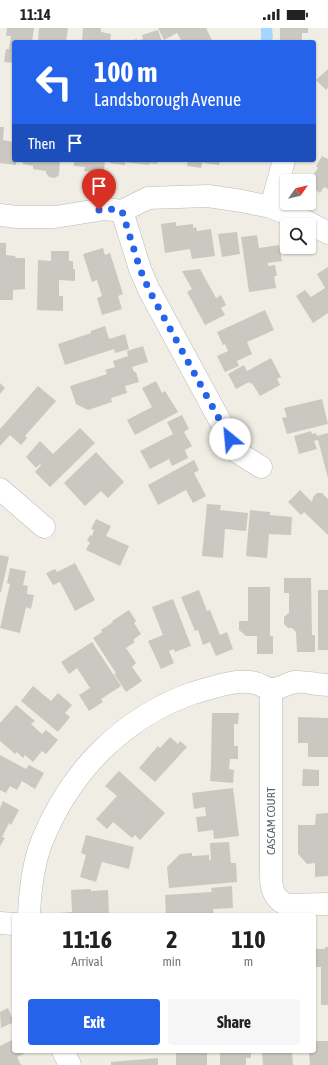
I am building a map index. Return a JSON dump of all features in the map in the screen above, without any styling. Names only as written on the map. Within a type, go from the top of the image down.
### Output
[{"type":"street","points":[[271,207],[283,162]]},
{"type":"street","points":[[0,215],[40,218],[105,209],[122,211],[148,198],[208,196],[271,207],[307,222],[328,233]]},
{"type":"street","points":[[122,211],[140,269],[149,290],[226,432],[237,452],[261,467]]},
{"type":"street","points":[[0,489],[44,527]]},
{"type":"street","points":[[29,913],[30,894],[42,842],[60,804],[74,782],[90,762],[131,724],[157,708],[183,697],[236,682],[255,683],[271,689],[293,682],[328,685]]},
{"type":"street","name":"CASCAM COURT","points":[[271,689],[272,888],[280,902],[284,904],[328,904]]},
{"type":"street","points":[[0,923],[12,924]]},
{"type":"street","points":[[64,1053],[70,1065]]},
{"type":"water","points":[[261,28],[272,28],[273,38],[272,40],[261,40]]},
{"type":"building","points":[[7,28],[34,28],[32,40],[12,40],[12,63],[4,62],[6,49],[9,49],[11,36],[6,36]]},
{"type":"building","points":[[39,28],[68,28],[66,40],[38,40]]},
{"type":"building","points":[[83,28],[101,28],[101,32],[111,34],[110,40],[82,40]]},
{"type":"building","points":[[158,28],[206,28],[212,40],[181,40],[177,33],[164,40]]},
{"type":"building","points":[[280,28],[308,28],[308,33],[302,33],[302,40],[280,40]]},
{"type":"building","points":[[158,30],[161,40],[140,40],[143,39],[142,35]]},
{"type":"building","points":[[328,69],[328,87],[326,90],[316,80]]},
{"type":"building","points":[[0,127],[4,127],[3,140],[12,142],[12,162],[16,162],[16,165],[0,163]]},
{"type":"building","points":[[322,156],[328,159],[328,189],[324,187],[320,193],[316,190],[316,174],[314,174],[318,168],[316,166]]},
{"type":"building","points":[[23,162],[60,162],[59,175],[55,178],[49,177],[46,171],[33,169],[33,166],[23,164]]},
{"type":"building","points":[[74,162],[105,162],[104,173],[84,171],[85,167],[74,166]]},
{"type":"building","points":[[125,162],[125,165],[110,163]]},
{"type":"building","points":[[125,162],[158,162],[157,164],[149,163],[149,165]]},
{"type":"building","points":[[188,162],[202,162],[201,168],[187,166]]},
{"type":"building","points":[[204,162],[220,162],[219,165]]},
{"type":"building","points":[[176,222],[176,226],[193,224],[193,228],[196,227],[197,231],[211,229],[215,256],[192,259],[190,249],[165,253],[161,224]]},
{"type":"building","points":[[237,232],[240,254],[222,257],[218,234]]},
{"type":"building","points":[[257,235],[259,248],[279,245],[282,261],[268,263],[268,266],[275,265],[277,276],[274,276],[276,288],[249,292],[241,237]]},
{"type":"building","points":[[0,243],[6,243],[6,255],[15,256],[16,258],[25,258],[25,289],[13,290],[13,300],[0,300]]},
{"type":"building","points":[[103,248],[105,255],[110,253],[123,294],[118,296],[122,309],[102,315],[97,298],[102,296],[97,280],[92,282],[83,254]]},
{"type":"building","points":[[51,251],[69,251],[69,261],[73,261],[73,269],[75,269],[75,281],[59,280],[59,296],[63,296],[63,311],[37,310],[38,260],[51,261]]},
{"type":"building","points":[[328,267],[328,313],[313,323],[296,296],[305,290],[311,297],[325,288],[317,274]]},
{"type":"building","points":[[200,269],[216,298],[221,295],[226,305],[221,308],[225,315],[205,325],[187,292],[192,289],[182,271]]},
{"type":"building","points":[[265,310],[274,330],[247,342],[252,354],[237,361],[239,366],[225,372],[217,356],[228,351],[225,344],[223,345],[217,332]]},
{"type":"building","points":[[105,326],[109,339],[125,334],[129,349],[115,353],[114,349],[65,365],[58,344],[91,333],[91,331]]},
{"type":"building","points":[[143,346],[148,362],[132,367],[134,372],[136,372],[139,382],[125,386],[127,393],[111,398],[112,402],[88,410],[76,404],[70,386],[107,374],[105,370],[115,367],[113,361],[128,356],[127,351]]},
{"type":"building","points":[[271,358],[281,377],[277,379],[280,385],[260,396],[252,383],[250,384],[249,382],[236,389],[228,374],[244,365],[247,371]]},
{"type":"building","points":[[156,381],[162,393],[165,391],[178,412],[135,435],[127,420],[152,407],[142,388]]},
{"type":"building","points":[[0,383],[5,388],[0,394]]},
{"type":"building","points":[[38,386],[56,401],[25,436],[27,438],[21,445],[10,435],[0,446],[0,429]]},
{"type":"building","points":[[322,399],[328,424],[287,434],[282,418],[287,417],[284,408]]},
{"type":"building","points":[[182,415],[189,429],[184,432],[192,446],[185,450],[188,458],[172,466],[169,459],[150,469],[140,451],[173,434],[167,422]]},
{"type":"building","points":[[80,428],[95,443],[50,487],[35,472],[41,465],[40,464],[36,468],[26,457],[40,441],[53,454]]},
{"type":"building","points":[[311,431],[312,434],[316,433],[317,436],[328,433],[328,478],[318,440],[314,441],[317,449],[299,454],[294,436]]},
{"type":"building","points":[[96,452],[124,482],[108,498],[101,491],[85,506],[64,483]]},
{"type":"building","points":[[194,460],[199,470],[194,473],[206,496],[193,503],[186,490],[158,505],[148,485]]},
{"type":"building","points":[[300,490],[312,502],[313,497],[317,493],[322,493],[328,499],[328,535],[304,512],[301,515],[288,502]]},
{"type":"building","points":[[207,504],[221,505],[220,510],[248,513],[246,531],[225,529],[223,558],[202,556]]},
{"type":"building","points":[[250,510],[270,512],[270,515],[292,517],[291,535],[269,534],[267,558],[246,556]]},
{"type":"building","points":[[96,519],[111,526],[106,536],[129,546],[120,566],[86,550],[90,542],[87,541],[90,535],[92,536],[94,530],[91,529]]},
{"type":"building","points":[[0,555],[9,557],[1,592],[0,592]]},
{"type":"building","points":[[75,563],[95,600],[75,611],[60,582],[53,585],[46,573],[55,569],[57,572]]},
{"type":"building","points":[[10,568],[26,571],[23,585],[28,586],[27,594],[34,595],[31,609],[26,607],[20,633],[0,628],[10,584],[7,583]]},
{"type":"building","points":[[284,578],[311,578],[312,635],[315,635],[315,652],[297,652],[296,632],[284,624],[284,617],[289,613],[289,593],[284,593]]},
{"type":"building","points":[[248,587],[270,587],[270,636],[273,636],[273,654],[257,654],[257,636],[246,636],[239,630],[239,621],[248,621]]},
{"type":"building","points":[[199,590],[207,611],[210,610],[220,635],[227,632],[233,649],[216,656],[210,642],[203,645],[198,630],[195,631],[181,597]]},
{"type":"building","points":[[318,590],[328,590],[328,650],[318,650]]},
{"type":"building","points":[[173,599],[191,646],[175,652],[174,649],[169,651],[174,663],[161,669],[148,641],[163,635],[152,607]]},
{"type":"building","points":[[129,610],[136,621],[134,623],[141,634],[133,640],[135,642],[126,648],[136,663],[132,667],[142,681],[126,692],[114,674],[116,673],[93,638],[102,632],[101,630],[113,622],[112,621]]},
{"type":"building","points":[[92,642],[121,686],[101,699],[103,702],[89,711],[79,695],[90,688],[77,668],[69,674],[61,662]]},
{"type":"building","points":[[33,686],[51,701],[58,693],[72,705],[65,713],[70,717],[58,732],[21,701]]},
{"type":"building","points":[[16,705],[35,721],[31,724],[42,734],[46,730],[58,740],[46,754],[42,751],[33,762],[25,755],[23,758],[17,752],[15,754],[0,741],[0,723]]},
{"type":"building","points":[[212,713],[239,713],[238,724],[234,724],[234,746],[238,746],[238,759],[230,759],[229,769],[234,770],[233,783],[210,781]]},
{"type":"building","points":[[298,717],[328,718],[328,757],[308,757],[308,743],[298,743]]},
{"type":"building","points":[[170,737],[178,744],[180,741],[187,747],[155,782],[139,768],[158,746],[160,748]]},
{"type":"building","points":[[0,755],[26,769],[29,765],[44,773],[35,789],[22,781],[17,790],[10,786],[6,793],[0,790]]},
{"type":"building","points":[[303,769],[319,770],[319,786],[302,786]]},
{"type":"building","points":[[119,771],[165,813],[140,840],[135,835],[132,838],[113,822],[107,829],[96,819],[117,796],[105,786]]},
{"type":"building","points":[[233,788],[239,836],[214,839],[213,830],[198,832],[196,817],[206,816],[205,807],[194,809],[192,793]]},
{"type":"building","points":[[3,801],[19,810],[11,825],[9,823],[2,837],[5,838],[0,846],[0,808]]},
{"type":"building","points":[[328,813],[328,876],[315,877],[315,863],[307,864],[298,854],[298,825],[315,825],[316,814]]},
{"type":"building","points":[[86,835],[134,847],[129,869],[102,862],[96,882],[80,877],[86,855],[81,853]]},
{"type":"building","points":[[229,842],[231,863],[236,863],[237,882],[169,888],[167,867],[180,854],[192,853],[192,856],[209,855],[209,860],[211,860],[210,843]]},
{"type":"building","points":[[232,886],[233,908],[213,909],[214,913],[166,913],[165,895],[212,892],[211,888]]},
{"type":"building","points":[[71,890],[108,890],[109,913],[57,913],[72,912]]},
{"type":"building","points":[[325,947],[328,947],[328,1005],[321,1005],[321,967],[316,967],[316,949],[325,949]]},
{"type":"building","points":[[8,1008],[12,1017],[12,1023],[1,1028],[0,1012]]},
{"type":"building","points":[[12,1040],[12,1053],[24,1054],[17,1057],[21,1065],[0,1065],[0,1046]]},
{"type":"building","points":[[316,1041],[328,1041],[328,1065],[310,1065],[309,1053],[316,1053]]},
{"type":"building","points":[[176,1053],[207,1053],[207,1065],[176,1065]]},
{"type":"building","points":[[220,1053],[251,1053],[251,1058],[246,1058],[246,1065],[220,1065]]},
{"type":"building","points":[[262,1053],[292,1053],[293,1065],[263,1065]]},
{"type":"building","points":[[158,1058],[158,1065],[111,1065],[111,1062]]},
{"type":"route","points":[[99,210],[110,209],[122,211],[140,269],[149,290],[230,439]]}]
